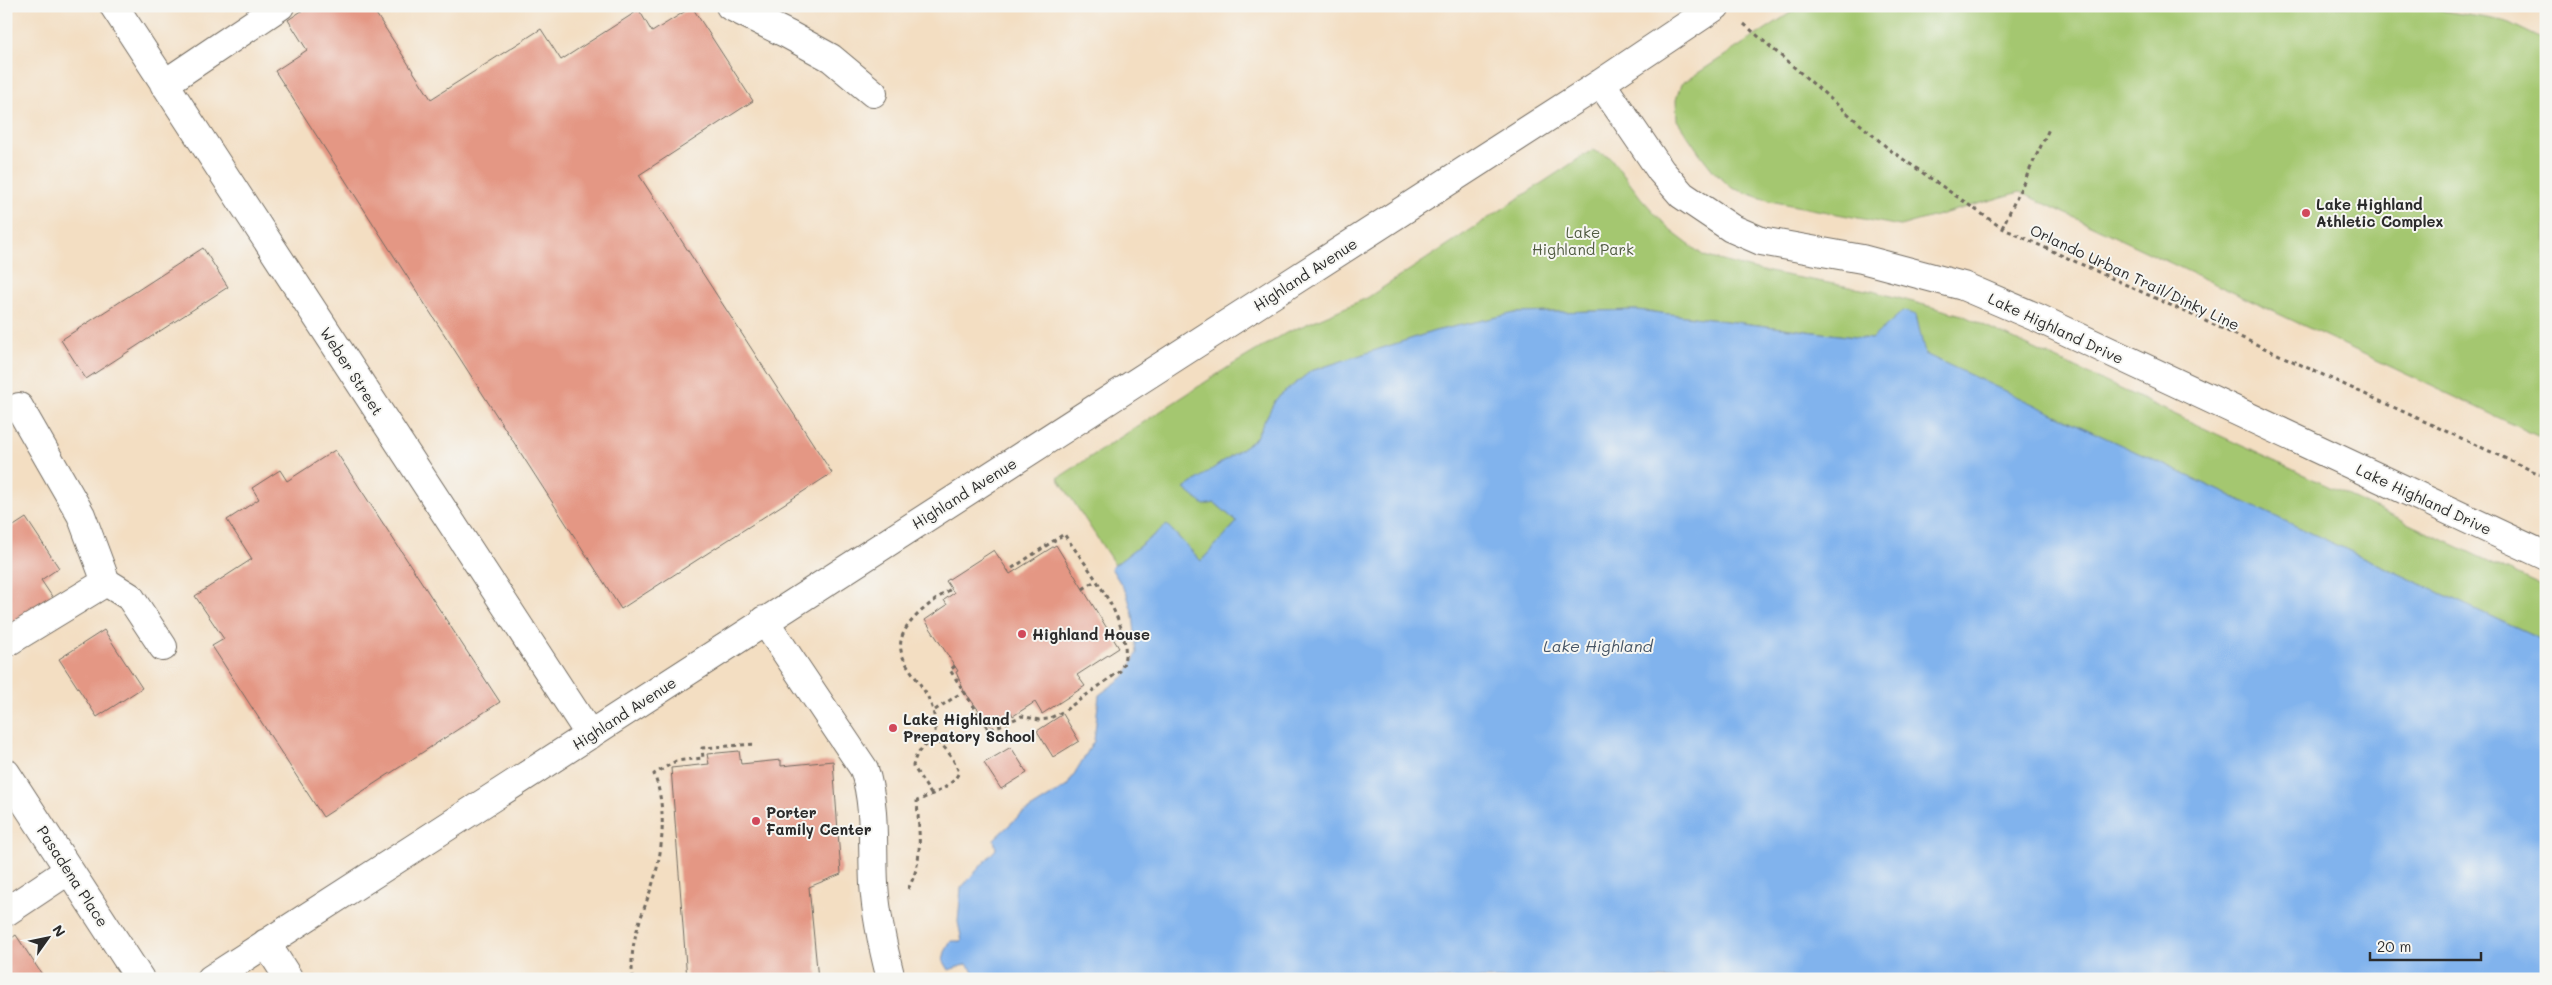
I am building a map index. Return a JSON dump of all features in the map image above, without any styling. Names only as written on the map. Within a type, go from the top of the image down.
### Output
[{"type":"street","name":"Weber Street","points":[[114,6],[590,735]]},
{"type":"street","points":[[164,84],[280,6]]},
{"type":"street","points":[[730,6],[831,58],[873,93]]},
{"type":"street","name":"Highland Avenue","points":[[211,979],[590,735],[764,620],[1601,83],[1716,6]]},
{"type":"street","name":"Lake Highland Drive","points":[[1601,83],[1661,172],[1682,195],[1731,228],[1761,241],[1862,259],[1963,286],[2038,318],[2546,556]]},
{"type":"street","points":[[18,407],[81,515],[106,582],[130,597],[163,647]]},
{"type":"street","points":[[6,643],[106,582]]},
{"type":"street","points":[[764,620],[864,770],[871,790],[874,886],[882,944],[891,979]]},
{"type":"street","name":"Pasadena Place","points":[[6,773],[140,979]]},
{"type":"street","points":[[6,912],[69,870]]},
{"type":"street","points":[[266,943],[289,979]]},
{"type":"path","name":"Orlando Urban Trail/Dinky Line","points":[[1740,21],[1756,32],[1890,150],[2002,228],[2546,477]]},
{"type":"path","points":[[2002,228],[2049,129]]},
{"type":"path","points":[[955,666],[950,670],[989,730],[1022,716],[1039,720],[1064,711],[1120,671],[1127,654],[1124,635],[1112,608],[1064,534],[1008,571]]},
{"type":"path","points":[[1083,589],[1095,581]]},
{"type":"path","points":[[934,740],[937,723],[935,710],[906,662],[900,647],[902,632],[912,618],[951,589]]},
{"type":"path","points":[[935,710],[964,691]]},
{"type":"path","points":[[906,895],[917,873],[920,859],[917,801],[955,782],[959,772],[952,757],[942,745],[934,740]]},
{"type":"path","points":[[931,794],[913,766],[915,756],[923,746],[934,740]]},
{"type":"path","points":[[633,979],[631,964],[634,937],[657,868],[661,835],[662,806],[659,787],[654,774],[676,761],[703,758],[702,748],[755,744]]},
{"type":"green space","name":"Lake Highland Athletic Complex","points":[[1801,6],[2412,6],[2505,21],[2546,41],[2546,440],[2020,192],[1900,226],[1770,201],[1732,188],[1715,173],[1677,120],[1676,100],[1681,84]]},
{"type":"green space","name":"Lake Highland Park","points":[[1592,150],[1610,157],[1641,198],[1671,231],[1704,256],[1752,269],[1872,291],[1962,315],[2546,588],[2546,642],[1924,354],[1916,315],[1871,339],[1637,310],[1516,313],[1435,331],[1311,371],[1276,399],[1255,439],[1184,489],[1215,503],[1237,522],[1201,561],[1167,525],[1115,565],[1058,478],[1227,368],[1286,333],[1367,298]]},
{"type":"water","name":"Lake Highland","points":[[1637,310],[1871,339],[1903,311],[1916,315],[1925,354],[2546,642],[2546,979],[975,979],[976,975],[967,964],[949,970],[943,960],[945,952],[951,941],[962,941],[958,922],[961,888],[996,849],[994,839],[1019,816],[1067,786],[1094,741],[1099,695],[1126,675],[1137,653],[1133,615],[1127,594],[1111,568],[1167,525],[1201,561],[1237,522],[1215,503],[1204,505],[1184,489],[1255,439],[1276,399],[1311,371],[1435,331],[1515,313]]},
{"type":"building","points":[[309,6],[371,6],[431,99],[541,29],[561,60],[639,10],[652,32],[692,7],[753,101],[639,175],[832,473],[621,609],[275,71],[307,50],[288,20]]},
{"type":"building","points":[[203,248],[228,287],[86,379],[61,340]]},
{"type":"building","points":[[335,450],[500,702],[323,817],[212,646],[224,639],[195,596],[252,559],[227,520],[259,499],[252,488],[280,470],[287,481]]},
{"type":"building","points":[[26,518],[59,568],[41,580],[53,598],[14,623],[6,612],[6,531]]},
{"type":"building","name":"Highland House","points":[[1056,545],[1119,648],[1077,675],[1085,686],[1042,714],[1035,702],[1013,716],[1011,712],[990,725],[964,691],[956,672],[958,671],[925,620],[947,605],[944,600],[954,593],[946,581],[994,550],[1010,574]]},
{"type":"building","points":[[104,630],[142,688],[97,717],[59,659]]},
{"type":"building","points":[[1063,714],[1079,741],[1053,757],[1037,731]]},
{"type":"building","points":[[1011,747],[1027,773],[1001,789],[984,763]]},
{"type":"building","name":"Porter Family Center","points":[[739,751],[741,764],[781,760],[781,766],[833,761],[841,874],[809,887],[818,979],[687,979],[671,768],[709,764],[707,754]]},
{"type":"building","points":[[16,935],[45,979],[6,979],[6,942]]},
{"type":"place","name":"Lake Highland Athletic Complex","points":[[2306,213]]},
{"type":"place","name":"Highland House","points":[[1022,634]]},
{"type":"place","name":"Lake Highland Prepatory School","points":[[893,728]]},
{"type":"place","name":"Porter Family Center","points":[[756,821]]}]
